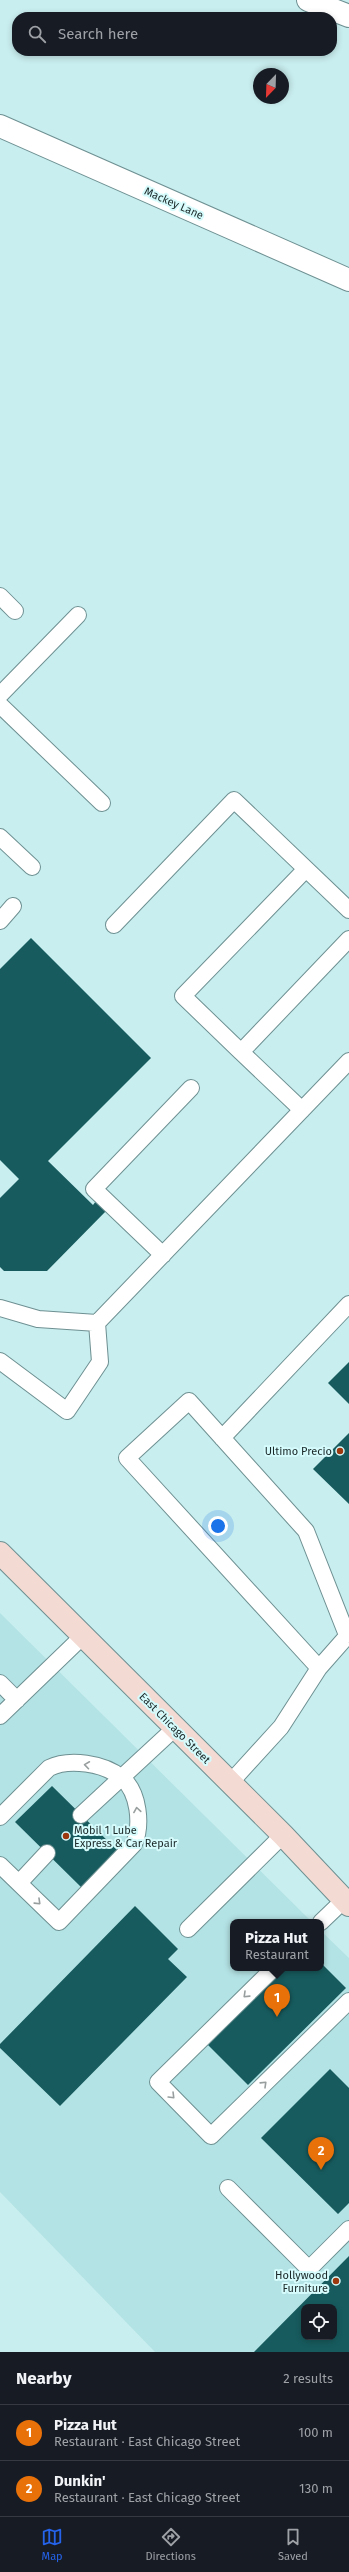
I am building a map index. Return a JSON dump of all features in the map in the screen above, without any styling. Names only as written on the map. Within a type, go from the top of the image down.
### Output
[{"type":"main road","name":"East Chicago Street","points":[[0,1553],[283,1835],[347,1902]]},
{"type":"street","points":[[308,0],[349,16]]},
{"type":"street","name":"Mackey Lane","points":[[0,126],[349,280]]},
{"type":"lane","points":[[0,596],[15,611]]},
{"type":"lane","points":[[0,695],[78,615]]},
{"type":"lane","points":[[0,705],[102,803]]},
{"type":"lane","points":[[114,925],[234,800],[349,910]]},
{"type":"lane","points":[[0,837],[32,867]]},
{"type":"lane","points":[[302,1110],[183,996],[306,869]]},
{"type":"lane","points":[[0,921],[14,906]]},
{"type":"lane","points":[[241,1052],[349,939]]},
{"type":"lane","points":[[0,1361],[67,1411],[100,1362],[97,1323],[349,1061]]},
{"type":"lane","points":[[163,1255],[94,1189],[191,1088]]},
{"type":"lane","points":[[222,1438],[349,1304]]},
{"type":"lane","points":[[0,1308],[38,1319],[97,1323]]},
{"type":"lane","points":[[230,1783],[281,1727],[319,1668],[348,1634],[306,1531],[189,1401],[127,1458],[319,1668]]},
{"type":"lane","points":[[0,1716],[84,1636]]},
{"type":"lane","points":[[0,1683],[17,1700]]},
{"type":"lane","points":[[81,1814],[123,1778],[175,1728]]},
{"type":"lane","points":[[0,1817],[42,1774],[58,1764],[92,1765],[107,1769],[123,1778],[135,1799],[139,1827],[134,1844],[59,1922],[0,1866]]},
{"type":"lane","points":[[188,1929],[283,1835]]},
{"type":"lane","points":[[19,1883],[47,1853]]},
{"type":"lane","points":[[324,1920],[347,1902]]},
{"type":"lane","points":[[271,1971],[158,2082],[211,2136],[349,2001]]},
{"type":"lane","points":[[228,2188],[309,2269],[349,2229]]},
{"type":"shaded area","points":[[0,1613],[309,1919],[230,1919],[230,1971],[324,1971],[324,1934],[349,1958],[349,2352],[155,2352],[0,2192]]},
{"type":"building","points":[[31,938],[151,1058],[48,1161],[93,1205],[96,1201],[106,1211],[47,1271],[4,1271],[0,1267],[0,1198],[19,1179],[0,1160],[0,969]]},
{"type":"building","points":[[349,1362],[349,1404],[328,1383]]},
{"type":"building","name":"Ultimo Precio","points":[[349,1433],[349,1504],[313,1469]]},
{"type":"building","name":"Mobil 1 Lube Express & Car Repair","points":[[52,1786],[118,1851],[81,1887],[15,1822]]},
{"type":"building","points":[[135,1906],[178,1949],[168,1959],[187,1977],[60,2106],[0,2048],[0,2044]]},
{"type":"building","points":[[324,1966],[346,1988],[248,2085],[208,2045],[282,1971],[324,1971]]},
{"type":"building","points":[[330,2069],[349,2088],[349,2203],[338,2214],[261,2138]]},
{"type":"building","name":"Hollywood Furniture","points":[[349,2256],[349,2352],[254,2352],[301,2305],[301,2340],[337,2340],[337,2304],[302,2304]]},
{"type":"place","name":"Ultimo Precio","points":[[340,1451]]},
{"type":"place","name":"Mobil 1 Lube Express & Car Repair","points":[[66,1836]]},
{"type":"place","name":"Pizza Hut","points":[[277,2017]]},
{"type":"place","name":"Dunkin'","points":[[321,2170]]},
{"type":"place","name":"Hollywood Furniture","points":[[336,2281]]}]
